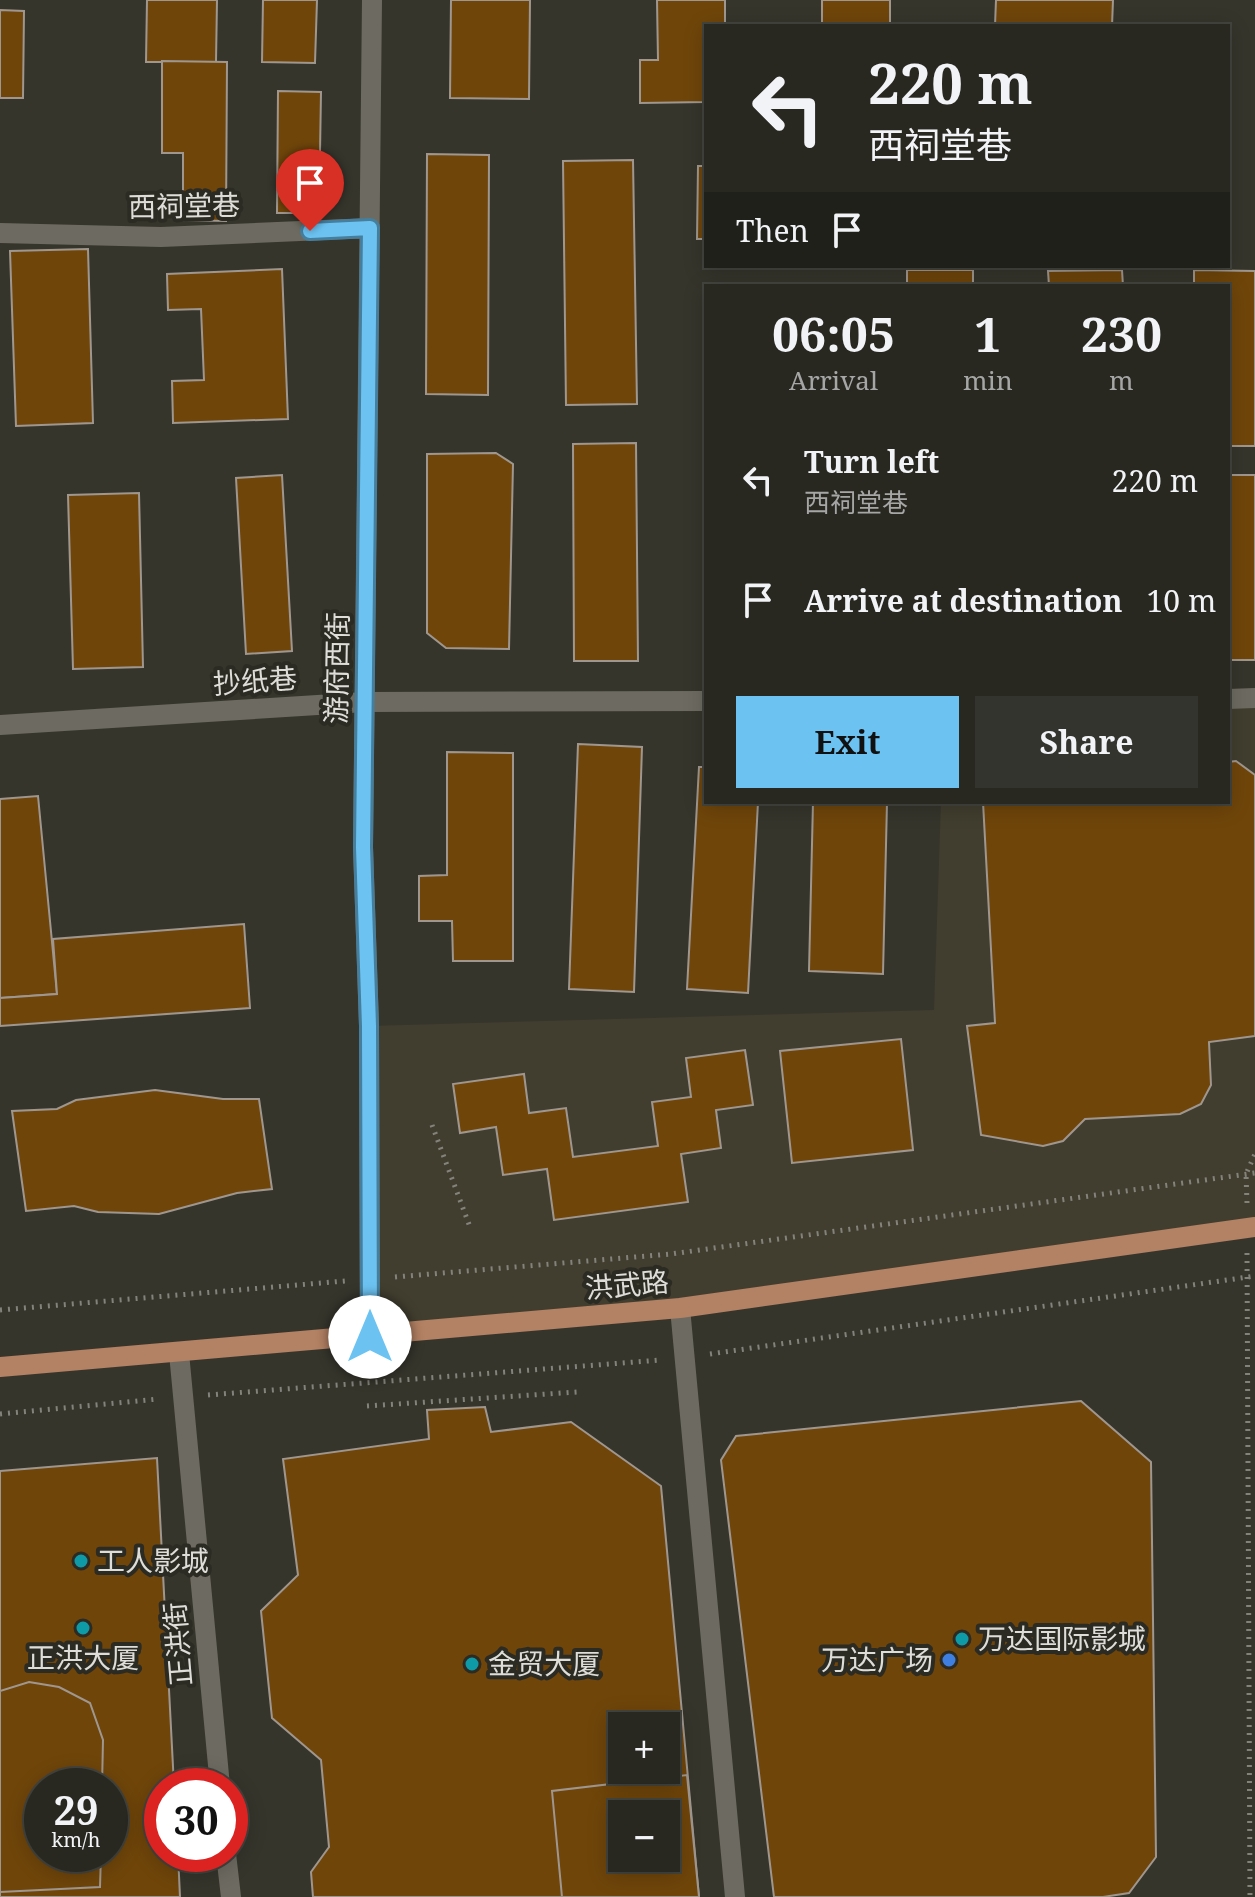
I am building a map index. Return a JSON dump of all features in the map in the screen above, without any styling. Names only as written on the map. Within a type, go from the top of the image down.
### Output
[{"type":"main road","name":"洪武路","points":[[0,1367],[680,1308],[1251,1223]]},
{"type":"street","name":"游府西街","points":[[370,1337],[365,702],[372,0]]},
{"type":"street","name":"西祠堂巷","points":[[0,233],[161,237],[370,228]]},
{"type":"street","points":[[1230,699],[1255,698]]},
{"type":"street","name":"抄纸巷","points":[[0,725],[365,702],[704,701]]},
{"type":"street","points":[[680,1308],[735,1897]]},
{"type":"street","name":"正洪街","points":[[179,1353],[218,1768]]},
{"type":"street","points":[[228,1872],[231,1897]]},
{"type":"path","points":[[432,1125],[470,1227]]},
{"type":"path","points":[[1251,1223],[1246,1174],[1255,1154]]},
{"type":"path","points":[[0,1310],[671,1254],[1255,1173]]},
{"type":"path","points":[[1247,1248],[1250,1897]]},
{"type":"path","points":[[0,1414],[684,1358],[1255,1276]]},
{"type":"path","points":[[367,1406],[577,1392]]},
{"type":"shaded area","points":[[1255,698],[1255,1227],[370,1337],[369,1026],[934,1010],[941,804],[1230,804],[1230,699]]},
{"type":"building","points":[[147,0],[217,0],[216,62],[146,62]]},
{"type":"building","points":[[263,0],[317,0],[315,63],[262,62]]},
{"type":"building","points":[[451,0],[530,0],[529,99],[450,98]]},
{"type":"building","points":[[657,0],[725,0],[725,24],[704,24],[704,102],[640,103],[640,60],[658,60]]},
{"type":"building","points":[[822,0],[890,0],[890,24],[822,24]]},
{"type":"building","points":[[996,0],[1113,0],[1112,24],[995,24]]},
{"type":"building","points":[[0,10],[24,11],[23,98],[0,98]]},
{"type":"building","points":[[162,61],[227,62],[226,221],[183,220],[183,153],[162,153]]},
{"type":"building","points":[[278,91],[321,92],[319,213],[277,213]]},
{"type":"building","points":[[427,154],[489,155],[488,395],[426,394]]},
{"type":"building","points":[[633,160],[637,404],[566,405],[563,161]]},
{"type":"building","points":[[698,166],[704,166],[704,239],[697,239]]},
{"type":"building","points":[[88,249],[93,423],[16,426],[10,251]]},
{"type":"building","points":[[282,269],[288,419],[173,423],[172,381],[204,380],[201,309],[168,310],[167,274]]},
{"type":"building","points":[[907,270],[973,270],[973,284],[907,284]]},
{"type":"building","points":[[1122,270],[1123,284],[1049,284],[1048,271]]},
{"type":"building","points":[[1194,270],[1255,271],[1255,446],[1230,446],[1230,284],[1194,284]]},
{"type":"building","points":[[636,443],[638,661],[574,661],[573,444]]},
{"type":"building","points":[[496,453],[513,464],[509,649],[446,648],[427,633],[427,454]]},
{"type":"building","points":[[282,475],[292,651],[246,654],[236,478]]},
{"type":"building","points":[[1230,475],[1255,475],[1255,660],[1230,660]]},
{"type":"building","points":[[139,493],[143,667],[73,669],[68,495]]},
{"type":"building","points":[[578,744],[642,747],[634,992],[569,989]]},
{"type":"building","points":[[447,752],[513,753],[513,961],[453,961],[452,921],[419,921],[419,876],[447,875]]},
{"type":"building","points":[[1236,761],[1255,775],[1255,1036],[1209,1042],[1211,1085],[1201,1104],[1180,1114],[1085,1119],[1063,1141],[1043,1146],[981,1135],[967,1026],[995,1023],[983,804],[1230,804],[1230,762]]},
{"type":"building","points":[[699,767],[704,767],[704,804],[758,804],[748,993],[687,989]]},
{"type":"building","points":[[38,796],[57,994],[0,998],[0,799]]},
{"type":"building","points":[[813,804],[887,804],[883,974],[809,971]]},
{"type":"building","points":[[244,924],[250,1008],[0,1026],[0,998],[57,994],[53,939]]},
{"type":"building","points":[[901,1039],[913,1150],[792,1163],[780,1051]]},
{"type":"building","points":[[745,1050],[753,1105],[716,1110],[721,1148],[681,1154],[688,1202],[554,1220],[547,1169],[503,1175],[496,1127],[460,1133],[453,1084],[524,1074],[529,1113],[566,1108],[573,1157],[658,1146],[652,1102],[691,1097],[686,1058]]},
{"type":"building","points":[[155,1090],[223,1099],[259,1099],[272,1189],[237,1193],[159,1214],[98,1212],[74,1206],[26,1211],[12,1111],[57,1109],[76,1100]]},
{"type":"building","name":"万达广场","points":[[1081,1401],[1151,1462],[1156,1857],[1129,1893],[1103,1897],[774,1897],[721,1460],[736,1436]]},
{"type":"building","name":"金贸大厦","points":[[485,1407],[491,1432],[571,1422],[661,1486],[699,1897],[313,1897],[311,1872],[329,1847],[321,1760],[272,1718],[261,1611],[298,1575],[283,1459],[429,1439],[427,1410]]},
{"type":"building","name":"正洪大厦","points":[[157,1458],[173,1768],[144,1768],[144,1872],[179,1872],[180,1897],[0,1897],[0,1471]]},
{"type":"building","name":"正洪大厦","points":[[29,1682],[59,1687],[90,1703],[103,1740],[102,1768],[24,1768],[24,1872],[100,1872],[100,1887],[0,1892],[0,1691]]},
{"type":"building","points":[[687,1775],[699,1897],[562,1897],[552,1791],[611,1784],[680,1784],[680,1776]]},
{"type":"place","name":"工人影城","points":[[81,1561]]},
{"type":"place","name":"正洪大厦","points":[[83,1628]]},
{"type":"place","name":"万达国际影城","points":[[962,1639]]},
{"type":"place","name":"万达广场","points":[[949,1660]]},
{"type":"place","name":"金贸大厦","points":[[472,1664]]},
{"type":"route","points":[[310,231],[370,228],[363,847],[369,1026],[370,1337]]}]
